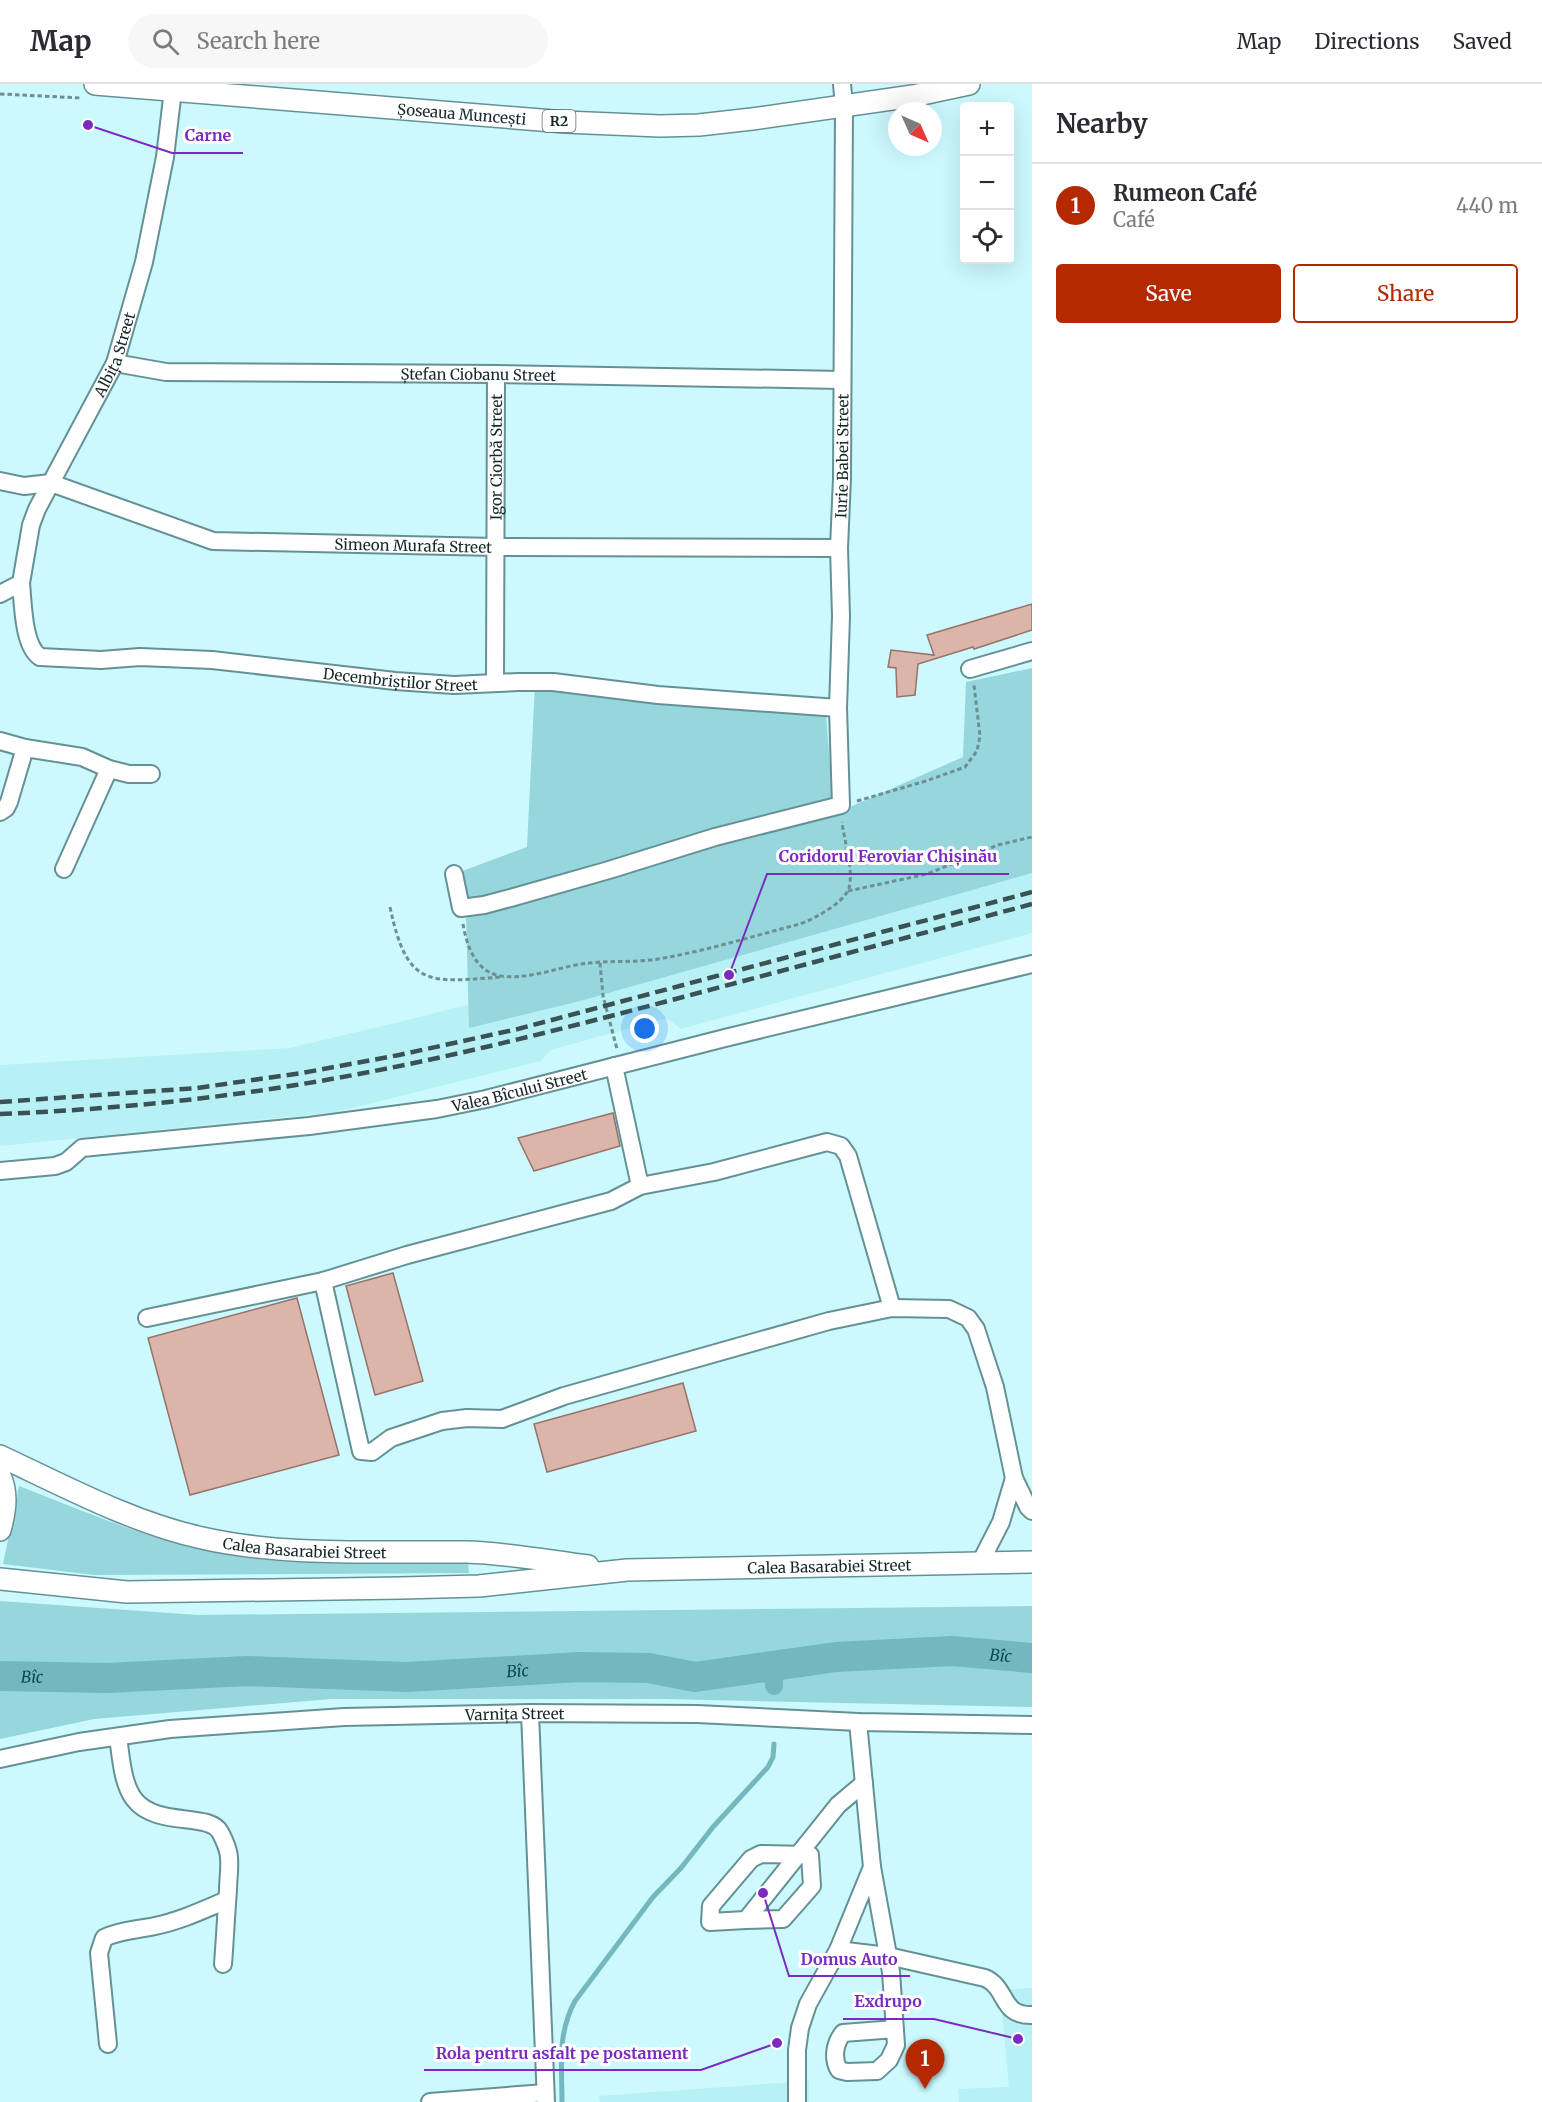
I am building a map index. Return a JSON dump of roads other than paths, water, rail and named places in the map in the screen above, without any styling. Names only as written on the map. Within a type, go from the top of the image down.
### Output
[{"type":"main road","name":"Șoseaua Muncești","points":[[93,91],[147,86],[173,90],[213,88],[565,122],[660,126],[699,125],[844,106],[914,96],[969,84]]},
{"type":"main road","name":"Calea Basarabiei Street","points":[[0,1456],[117,1510],[202,1538],[276,1548],[469,1552],[627,1570]]},
{"type":"main road","points":[[0,1476],[5,1487],[4,1513],[0,1530]]},
{"type":"main road","name":"Calea Basarabiei Street","points":[[0,1579],[127,1592],[182,1592],[479,1586],[627,1570],[1032,1562]]},
{"type":"street","name":"Iurie Babei Street","points":[[454,874],[461,908],[484,905],[747,828],[841,805],[838,708],[841,616],[839,549],[844,106],[842,84]]},
{"type":"street","name":"Albița Street","points":[[21,583],[31,525],[115,363],[144,262],[165,157],[173,90]]},
{"type":"street","name":"Ștefan Ciobanu Street","points":[[115,363],[166,372],[496,374],[842,380]]},
{"type":"street","name":"Igor Ciorbă Street","points":[[495,683],[496,374]]},
{"type":"street","name":"Simeon Murafa Street","points":[[0,481],[24,486],[51,483],[213,541],[496,547],[839,549]]},
{"type":"street","points":[[0,594],[21,583]]},
{"type":"street","name":"Decembriștilor Street","points":[[21,583],[29,641],[34,653],[40,657],[101,660],[140,657],[174,658],[454,685],[553,682],[658,695],[838,708]]},
{"type":"street","points":[[970,669],[1032,651]]},
{"type":"street","points":[[0,741],[25,748],[82,757],[109,769],[129,774],[152,774]]},
{"type":"street","points":[[0,812],[9,802],[25,748]]},
{"type":"street","points":[[64,869],[109,769]]},
{"type":"street","name":"Valea Bîcului Street","points":[[0,1172],[55,1166],[66,1162],[82,1148],[309,1126],[437,1109],[486,1099],[1032,964]]},
{"type":"street","points":[[617,1066],[640,1186]]},
{"type":"street","points":[[147,1318],[238,1297],[323,1281],[407,1255],[611,1201],[640,1186],[714,1172],[827,1142],[841,1146],[848,1156],[892,1308]]},
{"type":"street","points":[[323,1281],[362,1450],[372,1452],[391,1438],[441,1421],[467,1418],[502,1419],[564,1396],[829,1321],[892,1308],[950,1310],[968,1318],[976,1329],[995,1387],[1014,1478],[1032,1511]]},
{"type":"street","points":[[980,1563],[1001,1522],[1014,1478]]},
{"type":"street","points":[[430,2102],[545,2097],[530,1713]]},
{"type":"street","name":"Varnița Street","points":[[0,1759],[79,1743],[171,1729],[322,1719],[530,1713],[697,1714],[858,1722],[1032,1725]]},
{"type":"street","points":[[858,1722],[872,1867],[888,1956],[895,2029]]},
{"type":"street","points":[[118,1737],[124,1773],[130,1791],[142,1807],[163,1817],[190,1819],[213,1825],[220,1831],[230,1857],[223,1964]]},
{"type":"street","points":[[746,1920],[838,1805],[864,1783]]},
{"type":"street","points":[[761,1854],[810,1855],[812,1886],[783,1919],[746,1920],[711,1922],[711,1906],[751,1859],[761,1854]]},
{"type":"street","points":[[797,2102],[797,2050],[800,2028],[808,2004],[838,1950],[872,1867]]},
{"type":"street","points":[[108,2044],[99,1953],[104,1938],[117,1932],[155,1926],[187,1917],[227,1900]]},
{"type":"street","points":[[838,1950],[888,1956],[985,1978],[995,1984],[1015,2013],[1032,2015]]},
{"type":"waterway","name":"Bîc","points":[[0,1676],[107,1678],[247,1671],[407,1677],[580,1667],[649,1668],[695,1677],[836,1657],[952,1651],[1032,1658]]},
{"type":"waterway","points":[[774,1667],[774,1686]]},
{"type":"waterway","points":[[562,2102],[563,2038],[569,2013],[575,2001],[653,1897],[768,1767],[773,1757],[774,1744]]},
{"type":"railway","points":[[0,1102],[197,1088],[302,1073],[399,1055],[518,1029],[1032,892]]},
{"type":"railway","points":[[0,1114],[185,1100],[345,1077],[491,1046],[587,1022],[1032,904]]},
{"type":"place","name":"Carne","points":[[88,125]]},
{"type":"place","name":"Coridorul Feroviar Chișinău","points":[[729,975]]},
{"type":"place","name":"Domus Auto","points":[[763,1893]]},
{"type":"place","name":"Exdrupo","points":[[1018,2039]]},
{"type":"place","name":"Rola pentru asfalt pe postament","points":[[777,2043]]},
{"type":"place","name":"Rumeon Café","points":[[925,2089]]}]
